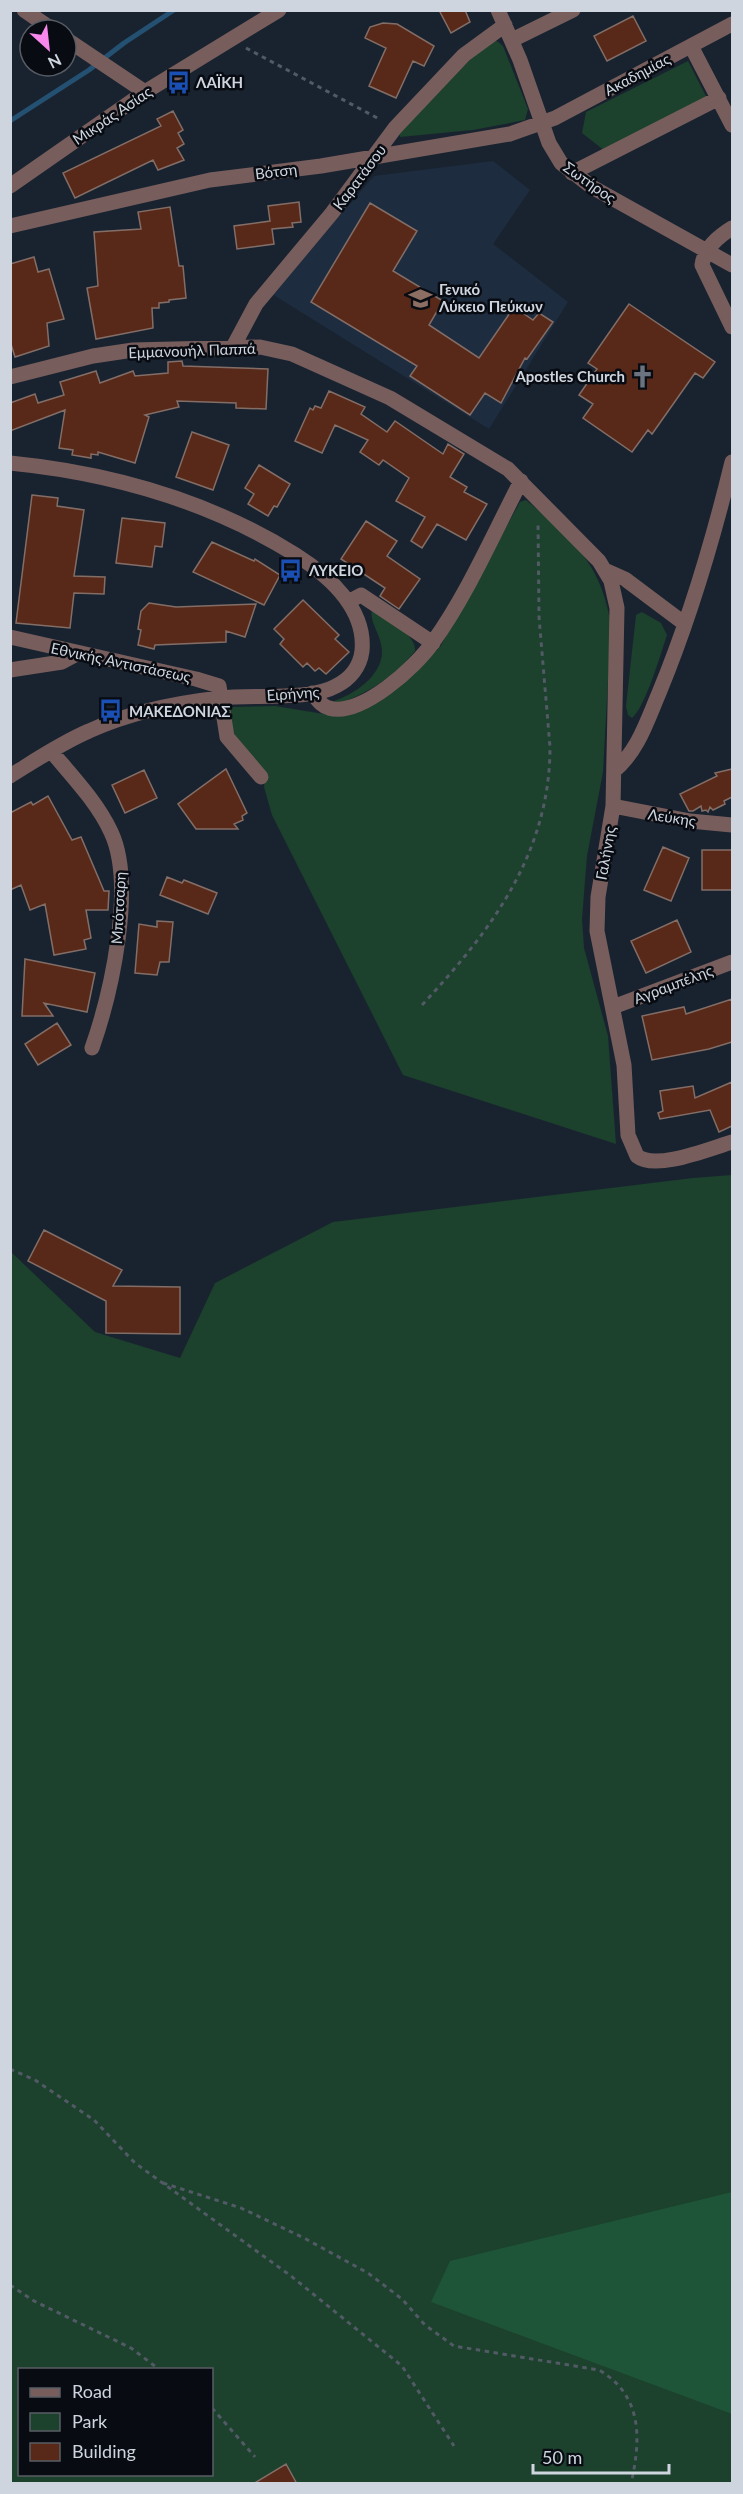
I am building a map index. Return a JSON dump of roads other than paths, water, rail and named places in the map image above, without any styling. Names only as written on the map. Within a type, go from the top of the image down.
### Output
[{"type":"street","name":"Μικράς Ασίας","points":[[10,186],[145,92],[279,10]]},
{"type":"street","name":"Σωτήρος","points":[[498,10],[512,40],[555,154],[572,172],[592,187],[732,266]]},
{"type":"street","points":[[512,40],[573,10]]},
{"type":"street","name":"Ακαδημίας","points":[[542,123],[732,24]]},
{"type":"street","name":"Καρατάσου","points":[[233,347],[256,304],[332,213],[395,128],[464,55],[505,25]]},
{"type":"street","points":[[691,46],[732,125]]},
{"type":"street","points":[[78,47],[145,92]]},
{"type":"street","points":[[572,172],[719,98]]},
{"type":"street","name":"Βότση","points":[[10,226],[210,180],[321,166],[499,136],[542,123]]},
{"type":"street","points":[[732,228],[724,233],[702,261],[704,273],[732,327]]},
{"type":"street","name":"Εμμανουήλ Παππά","points":[[10,377],[108,353],[150,349],[233,347],[275,349],[363,384],[390,398],[486,454],[521,481]]},
{"type":"street","points":[[614,771],[627,759],[638,741],[685,624],[726,514],[732,462]]},
{"type":"street","name":"Ειρήνης","points":[[10,463],[43,466],[85,474],[198,505],[258,533],[292,552],[324,576],[348,602],[361,630],[362,648],[358,665],[338,686],[312,693],[221,698],[170,706],[122,718],[91,729],[10,776]]},
{"type":"street","points":[[312,693],[323,706],[332,709],[345,709],[361,703],[396,679],[433,644],[521,481]]},
{"type":"street","name":"Γαλήνης","points":[[521,481],[583,543],[607,571],[616,595],[618,627],[613,806],[596,913],[598,939],[624,1065],[628,1135],[636,1154],[647,1161],[663,1161],[732,1142]]},
{"type":"street","points":[[607,571],[625,579],[685,624]]},
{"type":"street","points":[[348,602],[361,595],[433,644]]},
{"type":"street","name":"Εθνικής Αντιστάσεως","points":[[10,637],[208,682],[220,688],[221,698]]},
{"type":"street","points":[[10,670],[62,662],[77,654]]},
{"type":"street","points":[[221,698],[222,717],[227,737],[261,777]]},
{"type":"street","name":"Μπότσαρη","points":[[51,751],[102,816],[112,834],[120,864],[120,912],[112,980],[92,1048]]},
{"type":"street","name":"Λεύκης","points":[[613,806],[681,819],[732,825]]},
{"type":"street","name":"Αγραμπέλης","points":[[613,1007],[732,962]]},
{"type":"waterway","points":[[10,121],[89,70],[124,43],[174,10]]},
{"type":"place","name":"ΛΑΪΚΗ","points":[[178,82]]},
{"type":"place","name":"Γενικό Λύκειο Πεύκων","points":[[421,298]]},
{"type":"place","name":"Apostles Church","points":[[643,376]]},
{"type":"place","name":"ΛΥΚΕΙΟ","points":[[291,570]]},
{"type":"place","name":"ΜΑΚΕΔΟΝΙΑΣ","points":[[111,711]]}]
